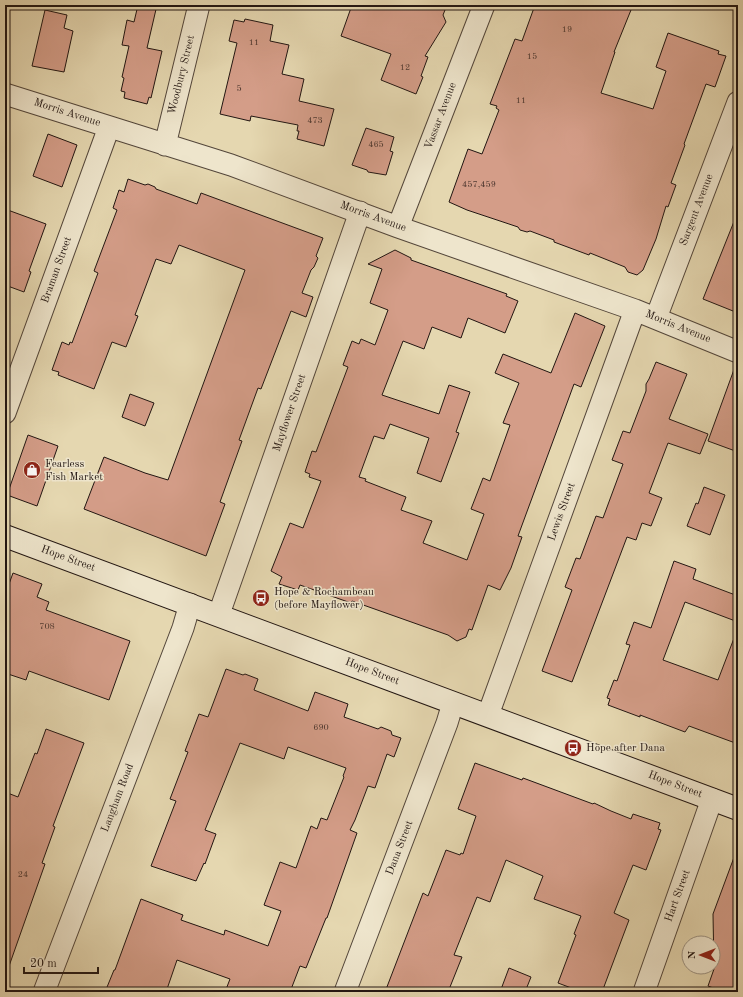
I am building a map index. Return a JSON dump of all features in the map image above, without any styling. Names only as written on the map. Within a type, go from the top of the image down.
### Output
[{"type":"main road","name":"Hope Street","points":[[5,536],[219,614],[738,809]]},
{"type":"street","name":"Woodbury Street","points":[[165,145],[199,5]]},
{"type":"street","name":"Vassar Avenue","points":[[398,227],[484,5]]},
{"type":"street","name":"Morris Avenue","points":[[5,94],[231,165],[398,227],[635,310],[738,352]]},
{"type":"street","name":"Sargent Avenue","points":[[656,318],[738,102]]},
{"type":"street","name":"Braman Street","points":[[5,413],[109,127]]},
{"type":"street","name":"Mayflower Street","points":[[219,614],[360,212]]},
{"type":"street","name":"Lewis Street","points":[[488,715],[635,310]]},
{"type":"street","name":"Langham Road","points":[[44,992],[177,643],[190,604]]},
{"type":"street","name":"Dana Street","points":[[345,992],[447,723],[452,702]]},
{"type":"street","name":"Hart Street","points":[[644,992],[712,800]]},
{"type":"building","points":[[138,5],[157,5],[147,48],[162,51],[151,98],[149,97],[147,104],[124,98],[125,92],[121,91],[124,78],[122,77],[129,46],[122,45],[127,20],[134,22]]},
{"type":"building","points":[[352,5],[447,5],[443,15],[446,22],[425,56],[428,57],[421,76],[423,77],[416,94],[381,80],[391,54],[341,36]]},
{"type":"building","points":[[535,5],[633,5],[614,52],[601,93],[653,109],[666,71],[656,67],[668,33],[719,51],[718,54],[726,56],[715,87],[706,84],[671,183],[676,185],[668,207],[666,206],[656,239],[643,270],[637,275],[628,272],[625,267],[590,253],[589,255],[554,242],[554,240],[530,231],[527,232],[520,230],[518,227],[467,210],[449,202],[468,149],[482,154],[499,110],[496,108],[497,106],[490,104],[515,39],[522,41]]},
{"type":"building","points":[[45,10],[67,15],[64,28],[73,31],[64,72],[32,66]]},
{"type":"building","points":[[245,19],[273,25],[270,41],[289,45],[282,74],[304,79],[299,101],[334,109],[324,146],[297,139],[299,131],[297,131],[298,125],[251,116],[250,121],[220,114],[237,43],[229,41],[234,20],[244,22]]},
{"type":"building","points":[[366,128],[394,137],[390,151],[393,152],[386,175],[368,172],[367,170],[352,165]]},
{"type":"building","points":[[48,134],[77,145],[62,187],[33,176]]},
{"type":"building","points":[[128,179],[145,185],[148,184],[156,189],[197,204],[201,193],[323,238],[316,256],[318,258],[311,270],[302,293],[313,297],[306,317],[291,311],[261,389],[258,388],[239,440],[242,441],[220,502],[225,504],[206,556],[84,509],[104,457],[168,480],[245,270],[179,245],[171,264],[156,259],[135,315],[138,316],[126,347],[112,342],[94,389],[58,375],[59,372],[52,370],[62,342],[69,345],[70,342],[72,343],[98,273],[94,271],[117,210],[113,208],[119,190],[124,192]]},
{"type":"building","points":[[5,209],[46,224],[29,271],[31,272],[24,292],[5,285]]},
{"type":"building","points":[[738,214],[738,313],[703,299]]},
{"type":"building","points":[[395,250],[411,258],[411,260],[507,294],[506,296],[518,301],[505,333],[468,318],[461,338],[432,327],[424,349],[403,341],[382,395],[439,414],[449,385],[470,392],[456,432],[459,433],[441,482],[417,473],[429,438],[390,424],[384,439],[374,436],[359,477],[366,479],[365,481],[406,497],[401,510],[432,521],[423,543],[467,560],[484,514],[471,509],[483,478],[490,481],[510,425],[503,423],[519,383],[495,373],[503,354],[551,373],[575,313],[605,326],[581,387],[574,384],[518,536],[522,537],[511,568],[500,590],[488,585],[472,630],[469,629],[466,637],[457,641],[448,635],[352,601],[351,603],[300,585],[298,590],[279,584],[282,577],[271,571],[290,523],[303,528],[321,481],[309,477],[310,474],[305,472],[312,451],[316,452],[348,367],[343,365],[352,341],[359,344],[361,339],[375,345],[388,310],[370,303],[382,269],[368,264]]},
{"type":"building","points":[[656,362],[687,374],[669,419],[708,434],[700,454],[668,443],[649,493],[662,498],[651,526],[642,523],[636,540],[627,537],[572,682],[542,671],[572,590],[565,587],[576,558],[580,559],[596,516],[603,518],[623,464],[612,460],[623,431],[630,433],[646,391],[646,384]]},
{"type":"building","points":[[736,364],[738,365],[738,452],[708,441]]},
{"type":"building","points":[[130,394],[154,403],[145,426],[122,417]]},
{"type":"building","name":"Fearless Fish Market","points":[[28,435],[58,446],[37,506],[7,495]]},
{"type":"building","points":[[704,487],[725,495],[710,535],[687,526],[696,503],[698,504]]},
{"type":"building","points":[[674,561],[696,569],[693,579],[738,596],[738,622],[685,602],[663,660],[718,680],[736,633],[738,634],[738,744],[689,726],[685,732],[608,705],[610,699],[607,698],[614,680],[617,681],[630,645],[626,644],[634,622],[651,628]]},
{"type":"building","points":[[13,573],[42,584],[37,597],[49,602],[46,610],[130,641],[109,700],[29,671],[26,680],[5,673],[5,595]]},
{"type":"building","points":[[226,669],[258,679],[254,690],[308,711],[315,692],[348,704],[344,717],[378,729],[381,727],[391,731],[392,735],[401,738],[394,757],[387,754],[375,788],[368,786],[350,830],[357,833],[327,918],[306,968],[300,966],[290,992],[225,992],[230,979],[177,960],[166,992],[105,992],[115,970],[141,899],[183,915],[181,920],[224,935],[225,930],[268,946],[281,911],[264,905],[280,862],[296,868],[311,826],[317,829],[321,818],[327,820],[344,777],[346,768],[288,747],[284,759],[240,743],[205,830],[216,834],[205,864],[204,863],[196,881],[151,866],[176,801],[170,799],[188,752],[185,751],[199,714],[208,717]]},
{"type":"building","points":[[46,729],[84,743],[53,826],[55,827],[42,863],[45,864],[8,969],[5,969],[5,792],[18,797]]},
{"type":"building","points":[[475,763],[522,780],[523,778],[593,804],[594,803],[631,819],[633,814],[660,823],[658,829],[661,830],[646,870],[633,865],[614,913],[629,920],[602,992],[582,992],[558,983],[576,935],[574,934],[581,916],[534,899],[543,876],[506,860],[490,902],[477,897],[454,955],[462,957],[448,992],[385,992],[423,893],[428,896],[446,850],[460,855],[461,853],[463,854],[476,816],[458,809]]},
{"type":"building","points":[[736,852],[738,853],[738,992],[724,992],[708,986],[712,975],[721,975],[721,935],[713,935],[713,914]]},
{"type":"building","points":[[509,968],[531,977],[525,992],[500,992]]},
{"type":"place","name":"Fearless Fish Market","points":[[32,470]]},
{"type":"place","name":"Hope & Rochambeau (before Mayflower)","points":[[261,598]]},
{"type":"place","name":"Hope after Dana","points":[[573,748]]}]
